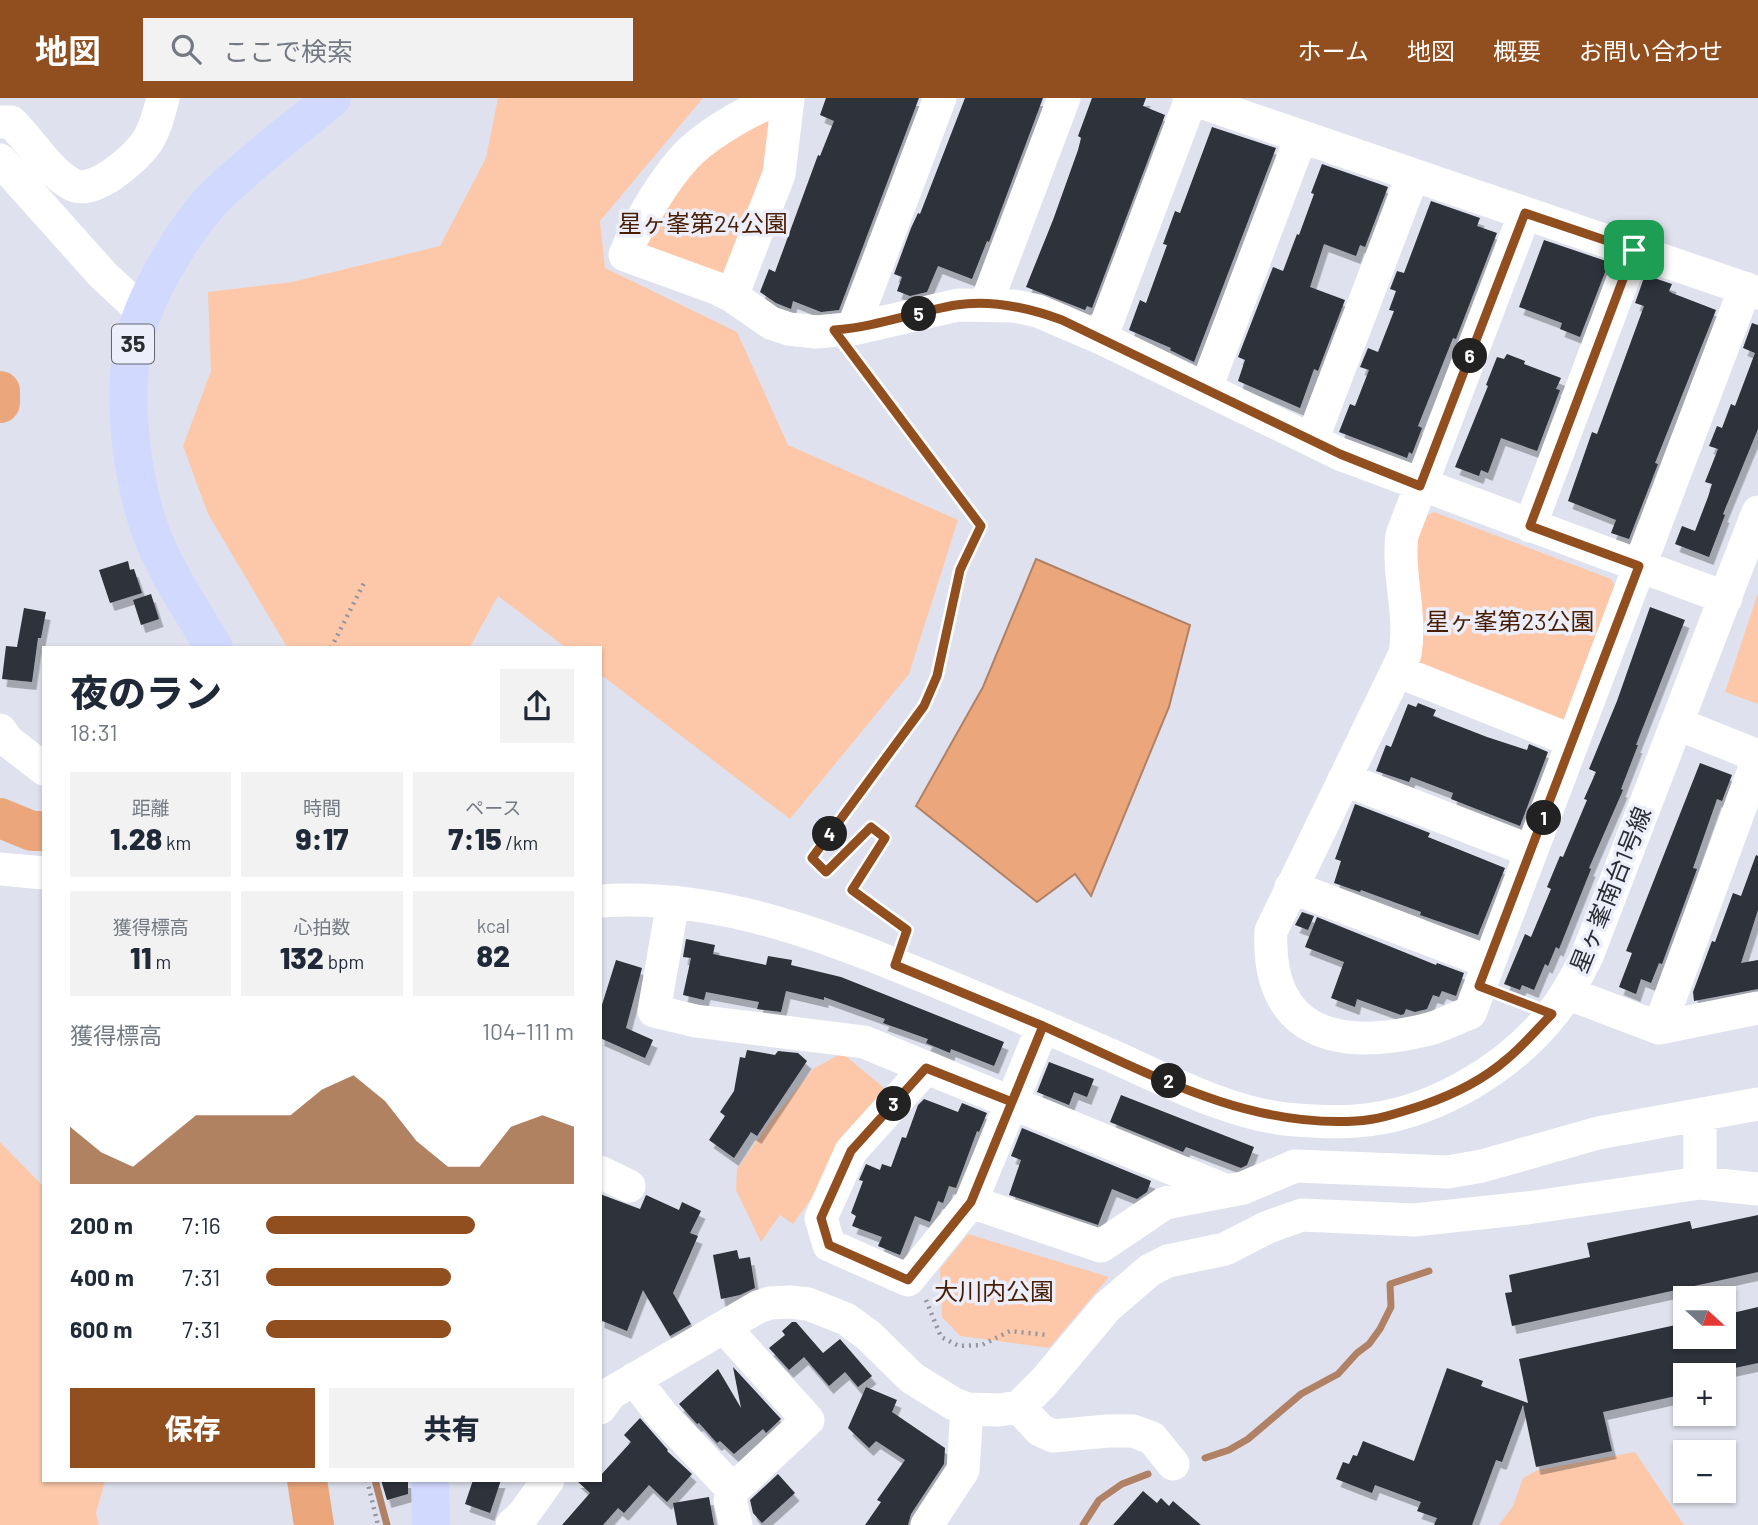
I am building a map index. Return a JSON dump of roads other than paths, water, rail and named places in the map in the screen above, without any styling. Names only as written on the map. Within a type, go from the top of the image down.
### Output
[{"type":"main road","name":"35","points":[[213,646],[151,531],[138,484],[130,432],[133,345],[163,269],[216,195],[332,98]]},
{"type":"main road","points":[[430,1482],[431,1525]]},
{"type":"street","points":[[0,122],[11,122],[72,186],[91,187],[120,168],[146,143],[163,98]]},
{"type":"street","points":[[778,98],[748,111],[690,152],[635,228],[625,255],[732,296],[771,323],[789,329],[816,332],[844,329],[958,305],[1014,306],[1038,311],[1101,338],[1340,454],[1726,598]]},
{"type":"street","points":[[732,296],[779,174],[788,98]]},
{"type":"street","points":[[844,329],[940,98]]},
{"type":"street","points":[[986,304],[1064,98]]},
{"type":"street","points":[[1101,338],[1190,98],[1751,290],[1639,566],[1470,1013],[1427,1030],[1365,1040],[1334,1037],[1309,1027],[1292,1010],[1280,992],[1270,953],[1271,931],[1405,654],[1408,637],[1400,570],[1402,535],[1525,213]]},
{"type":"street","points":[[1206,388],[1301,137]]},
{"type":"street","points":[[0,160],[103,275],[144,313]]},
{"type":"street","points":[[1312,440],[1413,175]]},
{"type":"street","points":[[1530,526],[1634,250]]},
{"type":"street","name":"星ヶ峯南台1号線","points":[[602,901],[673,902],[730,910],[790,925],[1043,1026],[1190,1091],[1284,1119],[1356,1121],[1396,1114],[1432,1102],[1469,1085],[1506,1060],[1560,1004],[1587,956],[1758,512]]},
{"type":"street","points":[[1397,671],[1573,741]]},
{"type":"street","points":[[1659,1028],[1758,757],[1678,724]]},
{"type":"street","points":[[0,730],[8,741],[42,767]]},
{"type":"street","points":[[1344,779],[1531,851]]},
{"type":"street","points":[[0,869],[42,873]]},
{"type":"street","points":[[1291,887],[1484,974]]},
{"type":"street","points":[[673,902],[654,1011],[696,1021],[864,1042],[1227,1191]]},
{"type":"street","points":[[1560,1004],[1659,1028],[1758,1008]]},
{"type":"street","points":[[926,1068],[851,1151],[821,1218],[829,1245],[908,1280],[971,1202],[1043,1026]]},
{"type":"street","points":[[971,1202],[1101,1246],[1165,1203],[1243,1188],[1294,1166],[1448,1172],[1482,1166],[1598,1133],[1758,1104]]},
{"type":"street","points":[[1700,1116],[1700,1183]]},
{"type":"street","points":[[602,1405],[611,1393],[758,1307],[790,1302],[808,1304],[846,1319],[868,1335],[912,1378],[954,1404],[967,1409],[1019,1408],[1108,1307],[1150,1270],[1168,1261],[1225,1249],[1268,1227],[1302,1215],[1414,1220],[1527,1208],[1700,1183],[1758,1189]]},
{"type":"street","points":[[724,1327],[808,1420],[733,1490],[730,1501],[736,1525]]},
{"type":"street","points":[[634,1380],[662,1415],[733,1490]]},
{"type":"street","points":[[1019,1408],[1040,1430],[1053,1436],[1133,1431],[1152,1438],[1173,1464]]},
{"type":"street","points":[[927,1525],[963,1470],[967,1409]]},
{"type":"street","points":[[512,1525],[523,1515],[547,1482]]},
{"type":"waterway","points":[[0,391],[0,403]]},
{"type":"waterway","points":[[0,818],[32,831],[42,831]]},
{"type":"waterway","points":[[1205,1458],[1229,1450],[1248,1439],[1301,1394],[1338,1374],[1369,1344],[1380,1329],[1391,1307],[1390,1284],[1429,1271]]},
{"type":"waterway","points":[[1083,1525],[1099,1500],[1122,1484],[1148,1474]]},
{"type":"waterway","points":[[307,1482],[314,1525]]},
{"type":"waterway","points":[[376,1482],[387,1525]]},
{"type":"park label","name":"星ヶ峯第24公園","points":[[703,224]]},
{"type":"park label","name":"星ヶ峯第23公園","points":[[1510,622]]},
{"type":"park label","name":"大川内公園","points":[[994,1292]]}]
